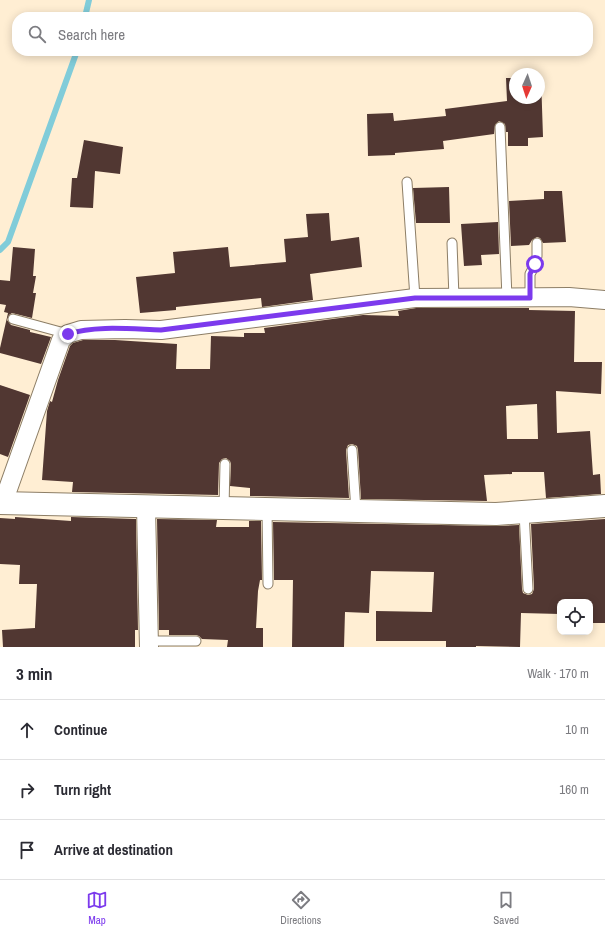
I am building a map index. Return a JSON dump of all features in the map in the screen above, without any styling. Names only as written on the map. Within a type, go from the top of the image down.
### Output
[{"type":"street","points":[[605,300],[569,297],[415,298],[161,330],[81,330],[68,334],[61,340],[2,503],[496,514],[605,506]]},
{"type":"street","points":[[146,507],[150,644]]},
{"type":"lane","points":[[500,127],[507,298]]},
{"type":"lane","points":[[407,182],[415,298]]},
{"type":"lane","points":[[452,243],[454,298]]},
{"type":"lane","points":[[530,298],[530,274],[537,256],[537,243]]},
{"type":"lane","points":[[13,319],[68,334]]},
{"type":"lane","points":[[352,450],[356,511]]},
{"type":"lane","points":[[224,508],[225,464]]},
{"type":"lane","points":[[267,509],[268,584]]},
{"type":"lane","points":[[524,512],[528,589]]},
{"type":"lane","points":[[150,644],[196,640]]},
{"type":"building","points":[[506,78],[509,78],[509,104],[542,104],[543,137],[528,138],[528,146],[508,146],[508,132],[506,132],[505,124],[499,121],[495,125],[494,134],[443,141],[444,149],[395,153],[395,155],[368,156],[367,114],[393,113],[394,121],[446,116],[445,109],[507,101]]},
{"type":"building","points":[[84,140],[123,147],[120,174],[95,171],[93,208],[70,207],[72,178],[77,178]]},
{"type":"building","points":[[449,187],[450,223],[416,223],[413,188]]},
{"type":"building","points":[[544,191],[562,191],[566,242],[543,243],[540,238],[537,237],[532,240],[529,245],[511,246],[509,201],[544,199]]},
{"type":"building","points":[[329,213],[331,241],[359,237],[362,267],[310,274],[313,300],[262,307],[261,298],[176,307],[176,310],[140,313],[136,277],[175,273],[173,252],[228,247],[230,267],[286,262],[284,239],[308,237],[306,214]]},
{"type":"building","points":[[498,222],[499,254],[481,255],[482,265],[464,266],[461,224]]},
{"type":"building","points":[[13,247],[35,249],[33,276],[36,276],[33,293],[36,293],[32,318],[12,313],[9,315],[7,320],[11,325],[30,330],[30,332],[51,337],[41,364],[0,353],[8,313],[4,312],[6,305],[0,304],[0,280],[10,281]]},
{"type":"building","points":[[416,308],[529,308],[529,310],[575,311],[574,362],[602,362],[601,394],[556,391],[557,433],[590,431],[593,475],[600,474],[601,494],[546,498],[544,472],[512,472],[512,474],[484,475],[487,501],[361,499],[358,450],[357,446],[352,444],[348,445],[346,450],[349,498],[250,496],[250,488],[230,486],[231,464],[226,458],[222,459],[219,463],[218,495],[72,492],[73,482],[42,480],[47,411],[50,401],[52,402],[70,346],[73,343],[83,340],[115,340],[177,344],[176,369],[210,369],[211,336],[244,337],[244,333],[265,333],[264,328],[363,315],[399,316],[398,311]],"holes":[[[537,404],[538,439],[507,439],[506,406]]]},
{"type":"building","points":[[0,385],[30,395],[8,457],[0,454]]},
{"type":"building","points":[[15,517],[71,521],[71,517],[136,519],[138,630],[135,630],[135,647],[3,647],[2,630],[35,628],[37,584],[19,584],[20,565],[0,564],[0,518],[15,519]]},
{"type":"building","points":[[157,519],[217,520],[216,527],[249,527],[249,521],[261,521],[262,580],[260,580],[258,591],[256,628],[263,628],[263,647],[227,647],[228,640],[202,639],[196,635],[169,635],[169,630],[159,630]]},
{"type":"building","points":[[605,519],[605,623],[593,623],[593,599],[557,599],[557,614],[521,613],[520,647],[446,647],[446,641],[376,641],[376,611],[432,612],[434,572],[371,571],[369,613],[345,612],[344,647],[292,647],[293,580],[274,580],[273,522],[496,526],[519,525],[522,589],[523,593],[528,595],[532,594],[534,589],[531,524]]},
{"type":"waterway","points":[[86,12],[89,0]]},
{"type":"waterway","points":[[0,250],[8,242],[75,56]]},
{"type":"route","points":[[68,334],[81,330],[161,330],[196,327],[269,316],[415,298],[530,298],[530,274],[535,264]]}]
